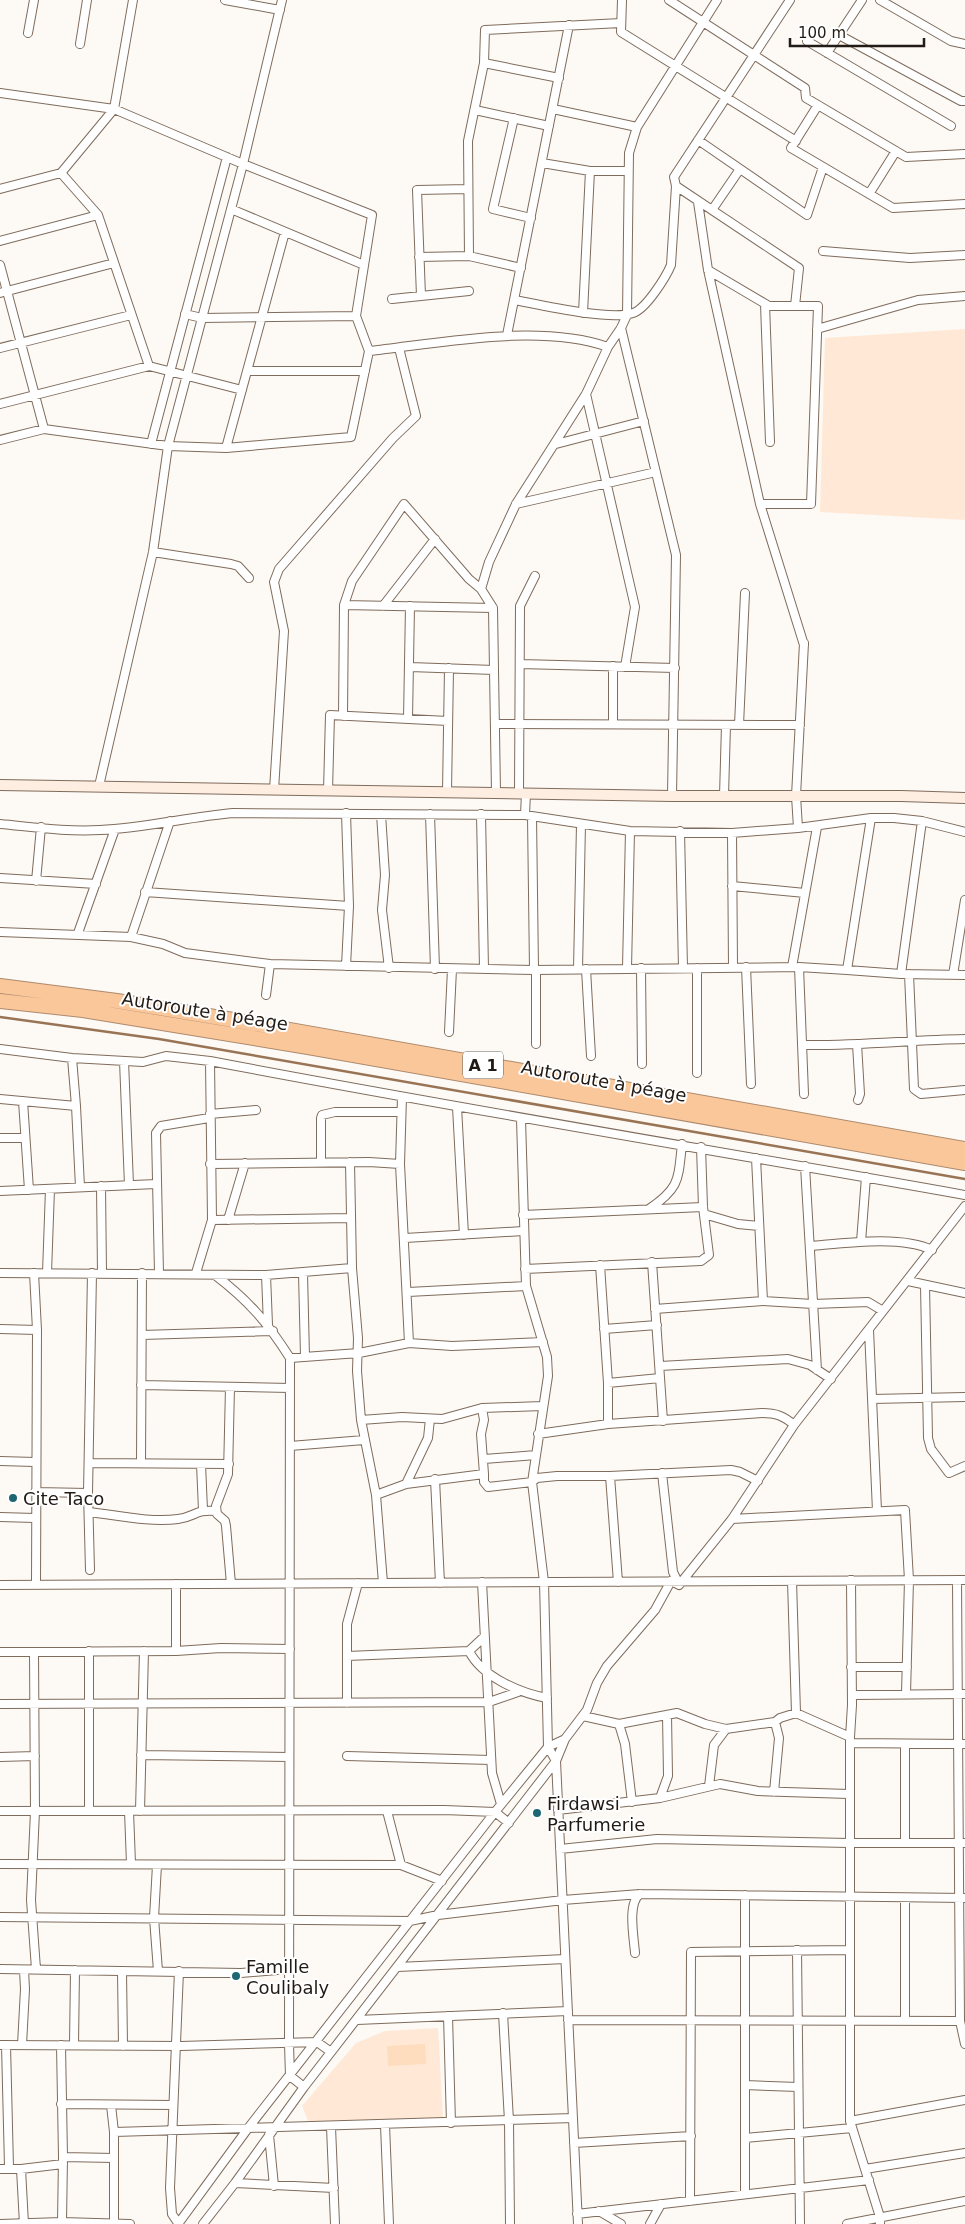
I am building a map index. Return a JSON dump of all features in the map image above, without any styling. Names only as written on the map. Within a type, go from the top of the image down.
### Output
[{"type":"highway","name":"A 1","points":[[0,986],[117,1001],[232,1020],[965,1149]]},
{"type":"highway","name":"Autoroute à péage","points":[[0,1001],[83,1010],[308,1047],[965,1163]]},
{"type":"street","points":[[28,33],[34,0]]},
{"type":"street","points":[[80,44],[87,0]]},
{"type":"street","points":[[0,189],[61,173],[114,109],[132,0]]},
{"type":"street","points":[[230,0],[280,10]]},
{"type":"street","points":[[99,786],[153,552],[168,446],[243,164],[282,0]]},
{"type":"street","points":[[622,0],[621,32],[796,141]]},
{"type":"street","points":[[669,0],[805,88],[806,98],[906,157],[965,154]]},
{"type":"street","points":[[481,589],[489,562],[516,504],[556,444],[586,394],[608,347],[621,328],[626,314],[629,153],[637,127],[717,0]]},
{"type":"street","points":[[515,300],[583,313],[626,314],[636,312],[646,302],[667,275],[671,265],[676,186],[674,177],[790,0]]},
{"type":"street","points":[[828,53],[862,0]]},
{"type":"street","points":[[880,0],[951,41],[965,44]]},
{"type":"street","points":[[469,256],[468,141],[484,63],[485,30],[622,23]]},
{"type":"street","points":[[507,336],[569,25]]},
{"type":"street","points":[[839,35],[961,101],[965,101]]},
{"type":"street","points":[[807,41],[952,126]]},
{"type":"street","points":[[484,63],[559,78]]},
{"type":"street","points":[[0,93],[114,109],[243,164],[372,215],[356,316],[369,352],[351,437],[226,448],[168,446],[44,429],[0,440]]},
{"type":"street","points":[[818,105],[791,148],[893,208],[965,204]]},
{"type":"street","points":[[553,109],[637,127]]},
{"type":"street","points":[[474,110],[549,126]]},
{"type":"street","points":[[514,118],[493,209],[531,218]]},
{"type":"street","points":[[698,140],[807,215],[823,167]]},
{"type":"street","points":[[869,194],[896,151]]},
{"type":"street","points":[[151,444],[227,157]]},
{"type":"street","points":[[542,162],[590,171],[628,172]]},
{"type":"street","points":[[712,210],[740,169]]},
{"type":"street","points":[[583,313],[590,171]]},
{"type":"street","points":[[61,173],[98,216],[149,366]]},
{"type":"street","points":[[676,186],[799,268],[795,306]]},
{"type":"street","points":[[421,296],[416,190],[468,189]]},
{"type":"street","points":[[698,202],[708,270],[760,504],[804,644],[796,796],[798,828]]},
{"type":"street","points":[[231,209],[364,265]]},
{"type":"street","points":[[0,241],[98,216]]},
{"type":"street","points":[[226,448],[263,316],[284,232]]},
{"type":"street","points":[[823,251],[910,258],[965,255]]},
{"type":"street","points":[[419,257],[469,256],[521,268]]},
{"type":"street","points":[[4,292],[114,263]]},
{"type":"street","points":[[0,265],[4,292],[21,342],[44,429]]},
{"type":"street","points":[[708,270],[769,306],[818,306],[810,504],[760,504]]},
{"type":"street","points":[[392,299],[469,291]]},
{"type":"street","points":[[817,329],[918,300],[965,296]]},
{"type":"street","points":[[765,304],[770,442]]},
{"type":"street","points":[[185,314],[202,318],[356,316]]},
{"type":"street","points":[[0,348],[132,316]]},
{"type":"street","points":[[621,328],[676,555],[672,796]]},
{"type":"street","points":[[369,352],[507,336],[586,340],[608,347]]},
{"type":"street","points":[[274,790],[284,631],[274,582],[280,569],[393,438],[416,416],[399,348]]},
{"type":"street","points":[[0,404],[149,366],[242,390]]},
{"type":"street","points":[[247,371],[365,371]]},
{"type":"street","points":[[586,394],[635,607],[625,667]]},
{"type":"street","points":[[556,444],[644,421]]},
{"type":"street","points":[[516,504],[656,472]]},
{"type":"street","points":[[342,716],[344,605],[352,581],[404,504],[469,579],[481,589],[493,608],[496,793]]},
{"type":"street","points":[[383,606],[435,539]]},
{"type":"street","points":[[153,552],[231,564],[238,566],[249,578]]},
{"type":"street","points":[[535,576],[520,606],[519,724],[522,793],[528,816],[535,970],[536,1044]]},
{"type":"street","points":[[739,725],[745,593]]},
{"type":"street","points":[[344,605],[493,608]]},
{"type":"street","points":[[408,719],[410,606]]},
{"type":"street","points":[[520,664],[675,668]]},
{"type":"street","points":[[613,666],[613,724]]},
{"type":"street","points":[[410,667],[494,670]]},
{"type":"street","points":[[447,792],[449,668]]},
{"type":"street","points":[[328,791],[330,716],[448,721]]},
{"type":"street","points":[[495,724],[800,725]]},
{"type":"street","points":[[724,796],[726,725]]},
{"type":"street","points":[[0,785],[672,796],[965,798]]},
{"type":"street","points":[[0,824],[98,830],[233,813],[481,814],[528,816],[630,831],[732,833],[798,828],[871,818],[894,818],[922,821],[965,832]]},
{"type":"street","points":[[346,813],[349,906],[346,966]]},
{"type":"street","points":[[381,814],[385,875],[382,910],[389,968]]},
{"type":"street","points":[[430,814],[435,969]]},
{"type":"street","points":[[481,814],[484,969]]},
{"type":"street","points":[[847,970],[871,818]]},
{"type":"street","points":[[131,937],[170,821]]},
{"type":"street","points":[[922,821],[905,974],[912,1040],[914,1089],[917,1093],[965,1090]]},
{"type":"street","points":[[581,824],[582,969],[590,1056]]},
{"type":"street","points":[[804,1094],[796,967],[816,826]]},
{"type":"street","points":[[36,881],[41,827]]},
{"type":"street","points":[[78,933],[115,829]]},
{"type":"street","points":[[626,968],[630,831]]},
{"type":"street","points":[[680,831],[683,968]]},
{"type":"street","points":[[732,833],[733,967]]},
{"type":"street","points":[[0,878],[96,884]]},
{"type":"street","points":[[732,886],[805,893]]},
{"type":"street","points":[[145,892],[349,906]]},
{"type":"street","points":[[953,975],[965,900]]},
{"type":"street","points":[[0,932],[78,933],[131,937],[163,944],[184,953],[270,964],[535,970],[796,967],[905,974],[965,975]]},
{"type":"street","points":[[266,995],[270,964]]},
{"type":"street","points":[[746,967],[751,1084]]},
{"type":"street","points":[[641,968],[642,1064]]},
{"type":"street","points":[[697,968],[697,1073]]},
{"type":"street","points":[[450,1032],[452,969]]},
{"type":"street","points":[[802,1045],[965,1039]]},
{"type":"street","points":[[857,1044],[860,1094],[858,1100]]},
{"type":"street","points":[[0,1049],[72,1058],[124,1061],[143,1062],[166,1056],[210,1061],[521,1119],[701,1147],[965,1195]]},
{"type":"street","points":[[72,1058],[80,1188]]},
{"type":"street","points":[[124,1061],[130,1185]]},
{"type":"street","points":[[196,1273],[212,1220],[209,1116],[210,1061]]},
{"type":"street","points":[[402,1097],[400,1164],[408,1292],[409,1343]]},
{"type":"street","points":[[0,1099],[76,1106]]},
{"type":"street","points":[[23,1102],[29,1190]]},
{"type":"street","points":[[457,1107],[464,1235]]},
{"type":"street","points":[[159,1273],[155,1140],[158,1128],[168,1124],[209,1116],[256,1110]]},
{"type":"street","points":[[321,1162],[320,1118],[322,1115],[335,1112],[401,1112]]},
{"type":"street","points":[[521,1119],[522,1215],[526,1286],[547,1357],[548,1376],[532,1482],[544,1582],[548,1747],[556,1761],[578,2224]]},
{"type":"street","points":[[0,1138],[25,1138]]},
{"type":"street","points":[[647,1210],[672,1191],[678,1178],[682,1144]]},
{"type":"street","points":[[525,1269],[701,1261],[709,1254],[704,1211],[701,1147]]},
{"type":"street","points":[[756,1158],[763,1302]]},
{"type":"street","points":[[210,1164],[321,1162],[400,1164]]},
{"type":"street","points":[[350,1162],[352,1268],[359,1353],[357,1371],[364,1440],[376,1495],[383,1583]]},
{"type":"street","points":[[228,1220],[246,1163]]},
{"type":"street","points":[[806,1166],[817,1370]]},
{"type":"street","points":[[861,1242],[866,1177]]},
{"type":"street","points":[[0,1191],[156,1184]]},
{"type":"street","points":[[102,1186],[102,1273]]},
{"type":"street","points":[[47,1273],[50,1189]]},
{"type":"street","points":[[203,2224],[304,2087],[510,1823],[556,1761],[565,1739],[583,1716],[607,1666],[732,1519],[794,1425],[965,1206]]},
{"type":"street","points":[[522,1215],[647,1210],[704,1211],[738,1224],[759,1226]]},
{"type":"street","points":[[212,1220],[351,1218]]},
{"type":"street","points":[[405,1238],[523,1231]]},
{"type":"street","points":[[811,1246],[861,1242],[914,1243],[932,1250]]},
{"type":"street","points":[[652,1262],[663,1421]]},
{"type":"street","points":[[600,1265],[608,1383],[608,1424]]},
{"type":"street","points":[[0,1273],[266,1275],[352,1268]]},
{"type":"street","points":[[34,1273],[37,1330],[36,1585]]},
{"type":"street","points":[[90,1570],[88,1493],[92,1273]]},
{"type":"street","points":[[141,1463],[142,1273]]},
{"type":"street","points":[[303,1273],[306,1357]]},
{"type":"street","points":[[215,1275],[240,1294],[270,1328],[290,1358],[290,2076]]},
{"type":"street","points":[[266,1275],[270,1328]]},
{"type":"street","points":[[908,1281],[965,1293]]},
{"type":"street","points":[[925,1284],[928,1438],[931,1449],[948,1473],[965,1466]]},
{"type":"street","points":[[408,1292],[526,1286]]},
{"type":"street","points":[[655,1309],[763,1302],[813,1304],[868,1302],[883,1311]]},
{"type":"street","points":[[604,1329],[656,1325]]},
{"type":"street","points":[[142,1335],[270,1328]]},
{"type":"street","points":[[0,1330],[37,1330]]},
{"type":"street","points":[[869,1330],[877,1511]]},
{"type":"street","points":[[290,1358],[359,1353],[409,1343],[461,1346],[543,1342]]},
{"type":"street","points":[[660,1366],[788,1359],[801,1361],[831,1379]]},
{"type":"street","points":[[608,1383],[660,1378]]},
{"type":"street","points":[[141,1385],[290,1388]]},
{"type":"street","points":[[230,1387],[229,1464],[226,1481],[216,1500],[216,1511],[226,1526],[231,1584]]},
{"type":"street","points":[[872,1400],[965,1397]]},
{"type":"street","points":[[361,1420],[402,1417],[451,1418],[482,1408],[542,1406]]},
{"type":"street","points":[[482,1408],[484,1420],[480,1434],[484,1459],[484,1482],[488,1487],[532,1482],[537,1478],[558,1476],[610,1476],[731,1470],[740,1472],[758,1481]]},
{"type":"street","points":[[538,1434],[608,1424],[773,1413],[782,1416],[794,1425]]},
{"type":"street","points":[[406,1484],[428,1438],[430,1419]]},
{"type":"street","points":[[290,1446],[364,1440]]},
{"type":"street","points":[[484,1459],[536,1455]]},
{"type":"street","points":[[0,1461],[35,1462]]},
{"type":"street","points":[[89,1463],[229,1464]]},
{"type":"street","points":[[201,1464],[203,1510]]},
{"type":"street","points":[[662,1473],[673,1572],[678,1582]]},
{"type":"street","points":[[376,1495],[406,1484],[484,1474]]},
{"type":"street","points":[[610,1476],[618,1582]]},
{"type":"street","points":[[435,1479],[440,1582]]},
{"type":"street","points":[[35,1492],[88,1493]]},
{"type":"street","points":[[89,1512],[179,1519],[203,1510],[216,1511]]},
{"type":"street","points":[[732,1519],[905,1510],[909,1580],[906,1694]]},
{"type":"street","points":[[0,1517],[35,1518]]},
{"type":"street","points":[[851,1580],[852,1695],[849,1794],[851,2125],[880,2221]]},
{"type":"street","points":[[0,1585],[961,1580],[962,1898],[960,2021],[965,2044]]},
{"type":"street","points":[[792,1581],[796,1713]]},
{"type":"street","points":[[482,1582],[492,1773],[501,1804]]},
{"type":"street","points":[[347,1703],[347,1624],[358,1583]]},
{"type":"street","points":[[176,1584],[176,1651]]},
{"type":"street","points":[[347,1656],[469,1650],[484,1637]]},
{"type":"street","points":[[0,1652],[176,1651],[221,1648],[290,1649]]},
{"type":"street","points":[[469,1650],[478,1664],[518,1692],[547,1698]]},
{"type":"street","points":[[89,1651],[89,1811]]},
{"type":"street","points":[[140,1811],[144,1651]]},
{"type":"street","points":[[34,1652],[35,1811],[31,1900],[34,1917],[36,1969]]},
{"type":"street","points":[[851,1667],[907,1667]]},
{"type":"street","points":[[0,1704],[489,1702],[518,1692]]},
{"type":"street","points":[[852,1695],[961,1694]]},
{"type":"street","points":[[583,1716],[619,1724],[677,1713],[706,1724],[726,1728],[775,1722],[780,1718],[796,1713],[850,1740],[905,1744],[961,1744]]},
{"type":"street","points":[[660,1798],[668,1776],[667,1714]]},
{"type":"street","points":[[774,1792],[779,1738],[775,1722]]},
{"type":"street","points":[[619,1724],[625,1744],[632,1802]]},
{"type":"street","points":[[709,1786],[714,1745],[726,1728]]},
{"type":"street","points":[[179,1971],[170,2194],[172,2214],[178,2224],[249,2127],[501,1804],[548,1747],[565,1739]]},
{"type":"street","points":[[905,1744],[905,1844]]},
{"type":"street","points":[[141,1755],[289,1757]]},
{"type":"street","points":[[0,1757],[35,1756]]},
{"type":"street","points":[[347,1756],[491,1760]]},
{"type":"street","points":[[558,1810],[660,1798],[720,1784],[774,1792],[849,1794]]},
{"type":"street","points":[[0,1811],[495,1812],[510,1823]]},
{"type":"street","points":[[129,1811],[131,1864]]},
{"type":"street","points":[[387,1811],[401,1865]]},
{"type":"street","points":[[560,1849],[657,1839],[961,1844]]},
{"type":"street","points":[[0,1864],[401,1865],[442,1881]]},
{"type":"street","points":[[157,1865],[154,1918],[158,1971]]},
{"type":"street","points":[[0,1917],[410,1921],[438,1915],[562,1900],[640,1894],[962,1898]]},
{"type":"street","points":[[634,1953],[632,1909],[634,1900],[640,1894]]},
{"type":"street","points":[[745,1896],[745,2194]]},
{"type":"street","points":[[905,1898],[905,2021]]},
{"type":"street","points":[[797,1950],[800,2224]]},
{"type":"street","points":[[690,2201],[691,1952],[850,1950]]},
{"type":"street","points":[[398,1967],[565,1959]]},
{"type":"street","points":[[0,1969],[248,1973],[289,1969]]},
{"type":"street","points":[[22,2045],[25,1989],[24,1970]]},
{"type":"street","points":[[74,2045],[75,1970]]},
{"type":"street","points":[[122,1971],[123,2046]]},
{"type":"street","points":[[357,2020],[568,2011]]},
{"type":"street","points":[[502,2014],[509,2121],[510,2224]]},
{"type":"street","points":[[448,2016],[451,2123]]},
{"type":"street","points":[[568,2020],[960,2021]]},
{"type":"street","points":[[9,2168],[3,2045],[176,2046],[317,2042],[332,2052]]},
{"type":"street","points":[[61,2045],[62,2222]]},
{"type":"street","points":[[290,2076],[304,2087]]},
{"type":"street","points":[[745,2086],[798,2086]]},
{"type":"street","points":[[745,2138],[799,2133],[851,2125],[965,2100]]},
{"type":"street","points":[[61,2104],[173,2105]]},
{"type":"street","points":[[111,2105],[114,2132],[114,2223]]},
{"type":"street","points":[[114,2132],[249,2127],[271,2131],[331,2126],[573,2118]]},
{"type":"street","points":[[386,2125],[389,2224]]},
{"type":"street","points":[[331,2126],[335,2224]]},
{"type":"street","points":[[271,2131],[274,2186]]},
{"type":"street","points":[[574,2143],[691,2136]]},
{"type":"street","points":[[865,2169],[965,2153]]},
{"type":"street","points":[[0,2169],[21,2169],[63,2160],[114,2158]]},
{"type":"street","points":[[21,2169],[24,2224]]},
{"type":"street","points":[[577,2214],[869,2180]]},
{"type":"street","points":[[235,2183],[334,2188]]},
{"type":"street","points":[[847,2224],[880,2221],[965,2201]]},
{"type":"street","points":[[650,2224],[660,2204]]},
{"type":"street","points":[[599,2211],[621,2224]]},
{"type":"street","points":[[0,2224],[62,2222],[130,2224]]},
{"type":"shaded area","points":[[965,329],[965,520],[820,512],[825,338]]},
{"type":"shaded area","points":[[438,2028],[443,2119],[309,2123],[302,2106],[356,2043],[385,2031]]},
{"type":"shaded area","points":[[425,2044],[426,2064],[388,2066],[387,2046]]},
{"type":"waterway","points":[[0,1017],[159,1039],[965,1179]]},
{"type":"place","name":"Cite Taco","points":[[13,1498]]},
{"type":"place","name":"Firdawsi Parfumerie","points":[[537,1813]]},
{"type":"place","name":"Famille Coulibaly","points":[[236,1976]]}]
